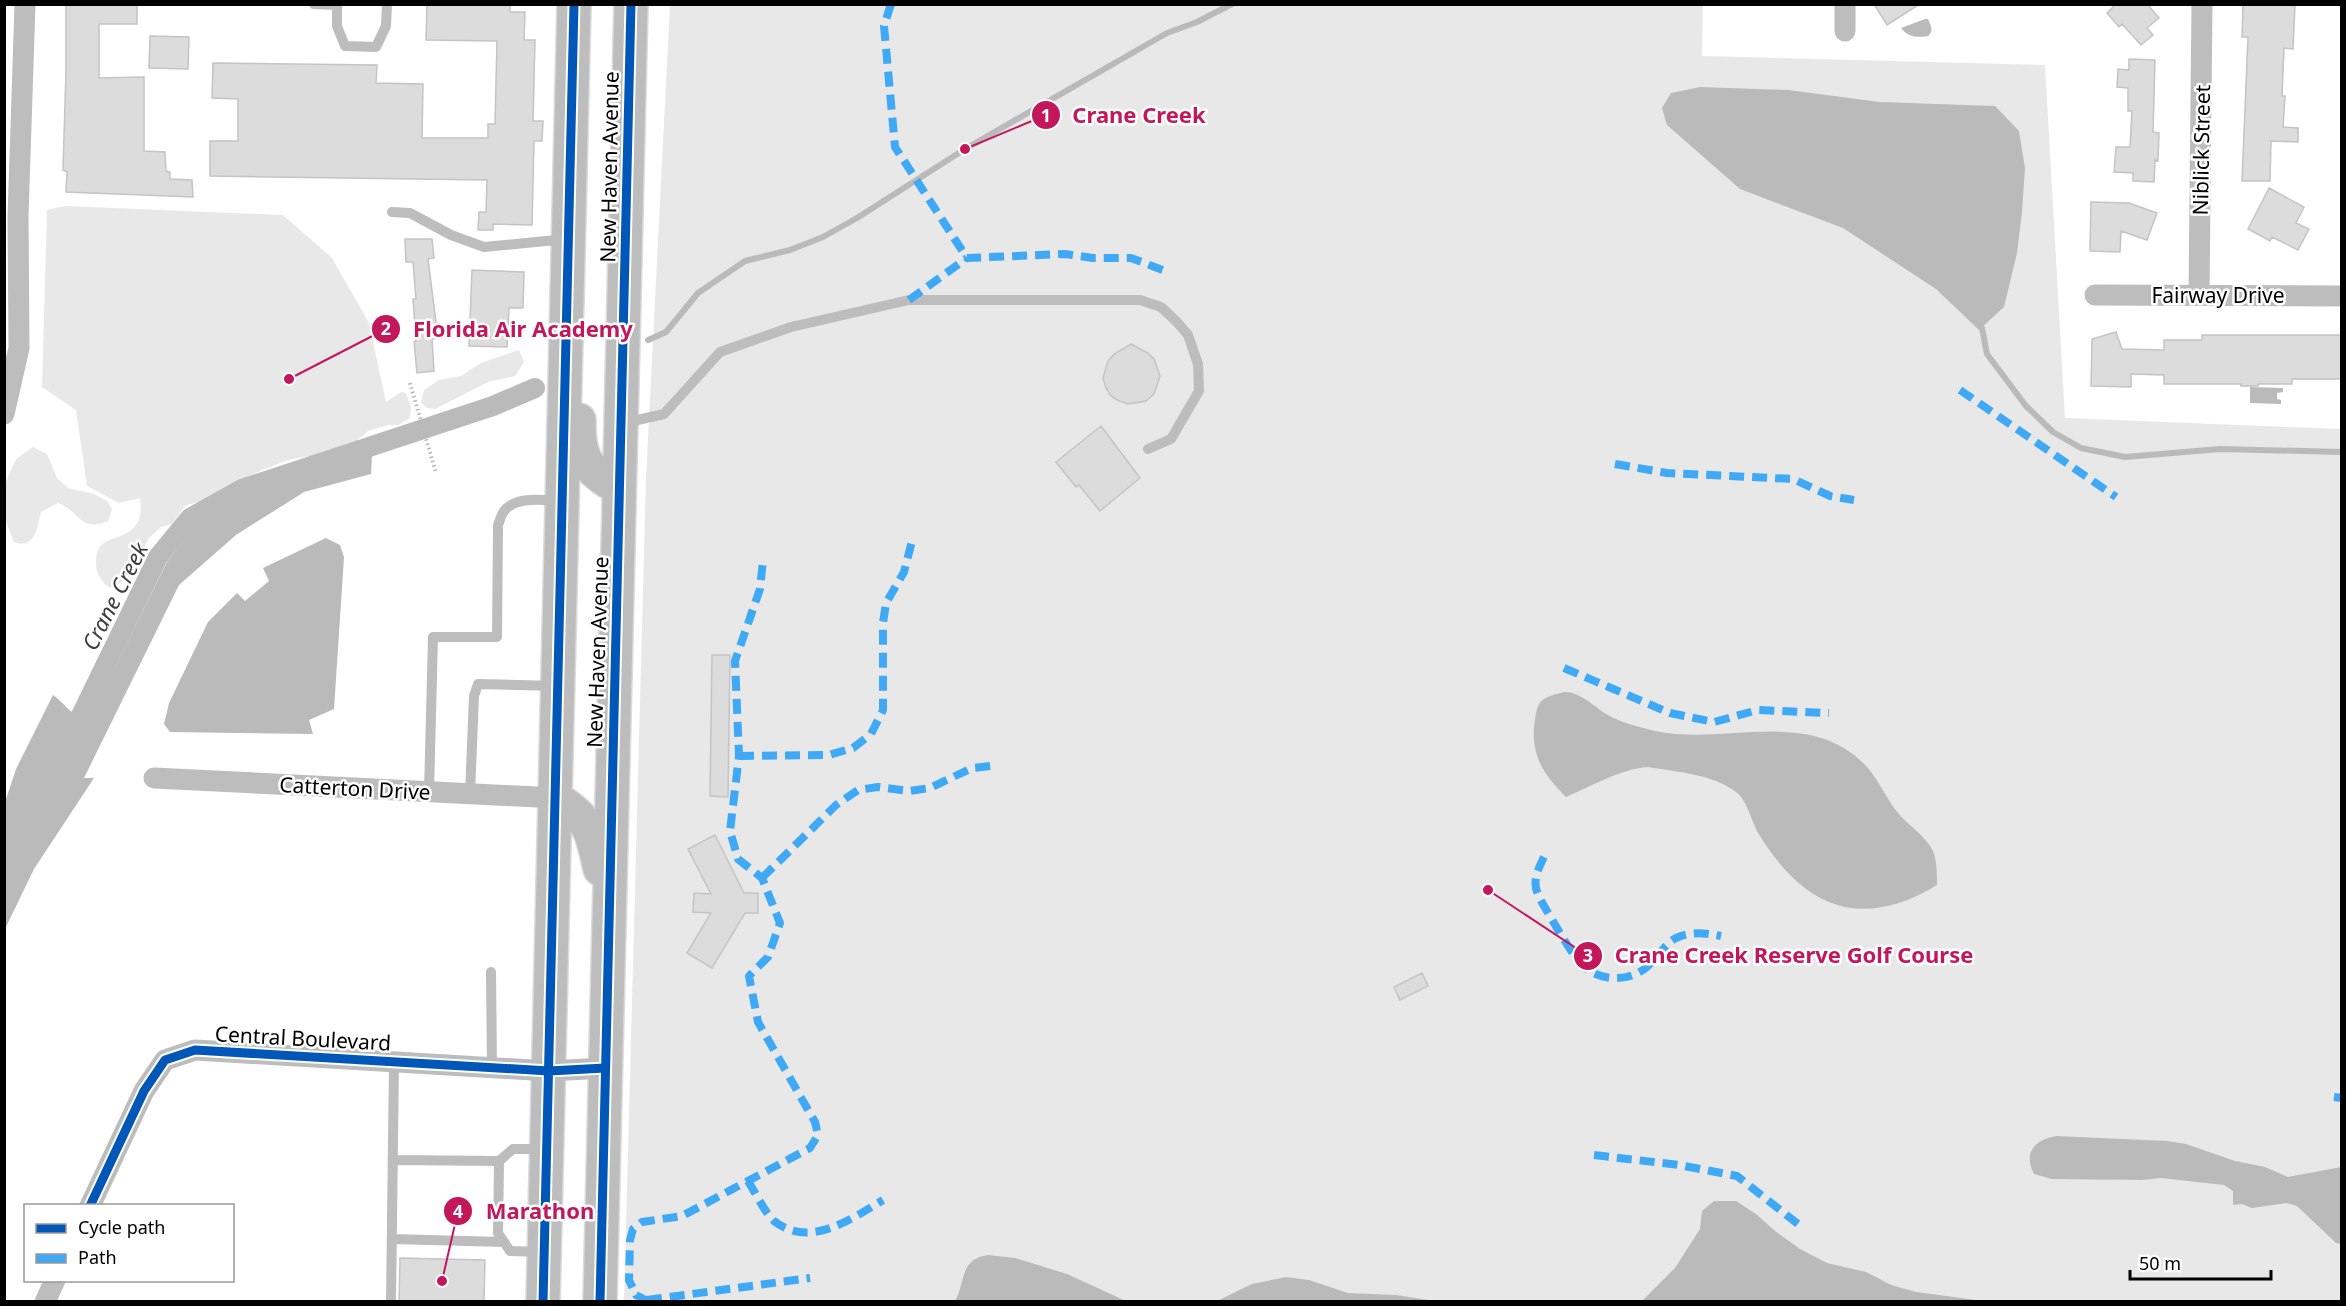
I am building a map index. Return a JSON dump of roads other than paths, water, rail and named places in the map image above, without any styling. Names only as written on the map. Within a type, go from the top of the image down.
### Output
[{"type":"main road","name":"New Haven Avenue","points":[[543,1302],[574,4]]},
{"type":"main road","points":[[614,4],[630,40]]},
{"type":"main road","name":"New Haven Avenue","points":[[600,1302],[631,4]]},
{"type":"main road","points":[[570,203],[584,273],[580,446],[585,460],[598,477],[620,489]]},
{"type":"main road","points":[[556,798],[577,812],[591,831],[608,903]]},
{"type":"street","points":[[4,414],[19,348],[11,216],[25,4]]},
{"type":"street","points":[[1845,4],[1845,31]]},
{"type":"street","name":"Niblick Street","points":[[2199,295],[2202,4]]},
{"type":"street","name":"Fairway Drive","points":[[2095,295],[2342,297]]},
{"type":"street","name":"Catterton Drive","points":[[154,778],[556,798]]},
{"type":"street","name":"Central Boulevard","points":[[91,1204],[144,1091],[165,1060],[195,1050],[549,1071],[605,1068]]},
{"type":"street","points":[[45,1302],[55,1282]]},
{"type":"lane","points":[[314,4],[337,5],[337,26],[345,46],[376,47],[386,26],[387,4]]},
{"type":"lane","points":[[392,212],[410,213],[451,235],[484,247],[569,239]]},
{"type":"lane","points":[[621,424],[664,414],[720,352],[791,327],[909,300],[1140,300],[1161,307],[1177,322],[1188,336],[1198,364],[1199,392],[1171,439],[1148,449]]},
{"type":"lane","points":[[429,792],[433,637],[497,637],[498,525],[504,512],[514,504],[530,500],[563,501]]},
{"type":"lane","points":[[470,794],[474,696],[478,684],[559,686]]},
{"type":"lane","points":[[492,972],[492,1067]]},
{"type":"lane","points":[[391,1302],[394,1062]]},
{"type":"lane","points":[[393,1160],[499,1161],[513,1149],[547,1149]]},
{"type":"lane","points":[[499,1161],[498,1233],[510,1251],[544,1252]]},
{"type":"lane","points":[[392,1239],[504,1242]]},
{"type":"waterway","name":"Crane Creek","points":[[648,340],[666,332],[698,293],[745,261],[790,250],[823,237],[965,149],[1167,33],[1197,22],[1232,4]]},
{"type":"waterway","points":[[1982,328],[1987,354],[2026,406],[2053,432],[2081,448],[2125,457],[2220,449],[2342,452]]},
{"type":"waterway","name":"Crane Creek","points":[[69,740],[158,557],[190,518],[242,489],[493,406],[535,388]]},
{"type":"place","name":"Crane Creek","points":[[965,149]]},
{"type":"place","name":"Florida Air Academy","points":[[289,379]]},
{"type":"place","name":"Crane Creek Reserve Golf Course","points":[[1488,890]]},
{"type":"place","name":"Marathon","points":[[442,1281]]}]
